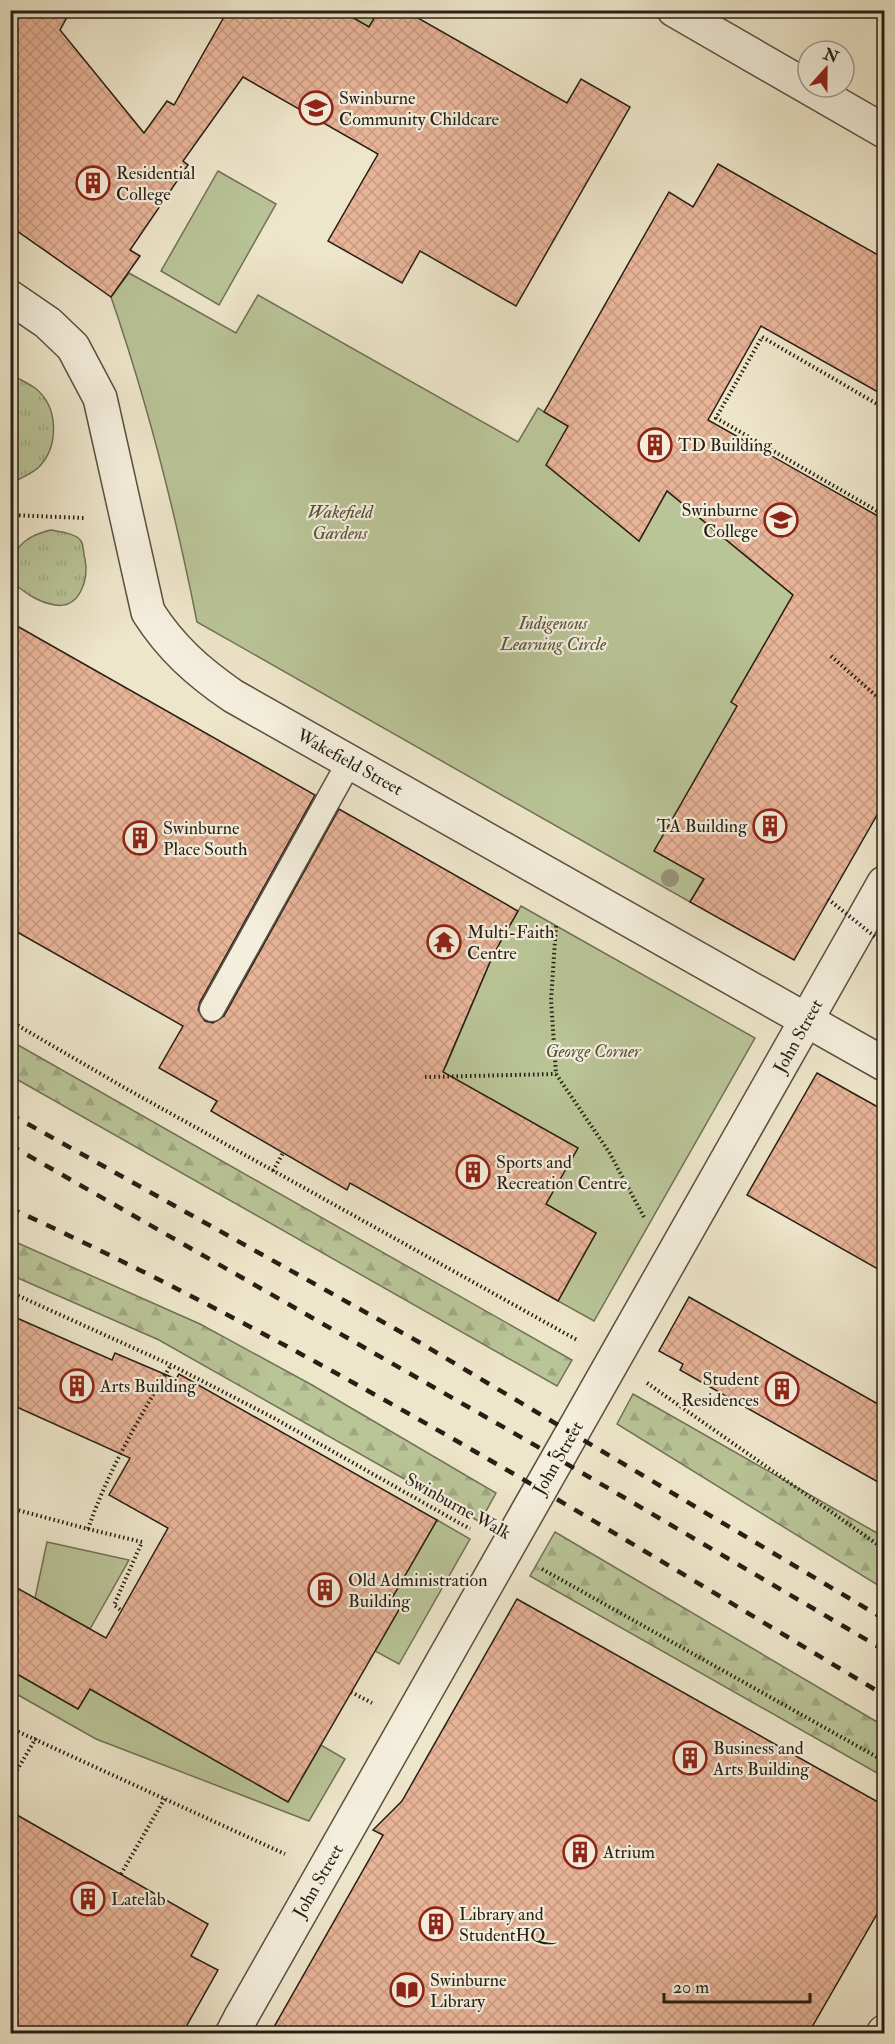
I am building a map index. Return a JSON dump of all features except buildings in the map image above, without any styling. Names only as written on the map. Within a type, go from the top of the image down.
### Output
[{"type":"street","points":[[684,13],[885,131]]},
{"type":"street","name":"Wakefield Street","points":[[10,297],[48,323],[73,347],[85,367],[100,398],[147,612],[166,640],[196,670],[232,696],[885,1064]]},
{"type":"street","name":"John Street","points":[[236,2025],[885,883]]},
{"type":"lane","points":[[212,1009],[350,762]]},
{"type":"path","points":[[885,408],[762,337],[716,418],[885,515]]},
{"type":"path","points":[[10,515],[126,518]]},
{"type":"path","points":[[831,656],[885,703]]},
{"type":"path","points":[[828,899],[885,944]]},
{"type":"path","points":[[556,925],[551,1000],[556,1074],[609,1152],[670,1262]]},
{"type":"path","points":[[10,1021],[273,1171],[614,1360],[885,1548]]},
{"type":"path","points":[[425,1077],[556,1074]]},
{"type":"path","points":[[273,1171],[283,1153]]},
{"type":"path","name":"Swinburne Walk","points":[[10,1292],[171,1365],[272,1417],[885,1761]]},
{"type":"path","points":[[88,1530],[100,1493],[140,1415],[171,1365]]},
{"type":"path","points":[[10,1508],[88,1530],[142,1542],[114,1605],[122,1611]]},
{"type":"path","points":[[10,1728],[36,1738],[323,1873]]},
{"type":"path","points":[[10,1782],[36,1738]]},
{"type":"path","points":[[121,1874],[165,1798]]},
{"type":"green space","points":[[340,11],[379,11],[369,27]]},
{"type":"green space","points":[[218,171],[276,204],[219,305],[161,271]]},
{"type":"green space","name":"Wakefield Gardens","points":[[129,273],[236,333],[258,295],[518,442],[538,408],[568,426],[639,541],[667,491],[843,636],[690,902],[197,622],[160,458],[111,297]]},
{"type":"green space","points":[[11,374],[35,388],[43,396],[49,405],[54,427],[46,458],[36,470],[11,483]]},
{"type":"green space","points":[[51,530],[79,538],[83,547],[86,567],[84,583],[77,597],[64,605],[48,604],[26,593],[11,581],[12,561],[19,546],[33,536]]},
{"type":"green space","name":"George Corner","points":[[521,906],[755,1038],[594,1321],[558,1301],[596,1233],[546,1204],[577,1148],[491,1099],[443,1082],[433,1060],[446,1066],[493,955]]},
{"type":"green space","points":[[11,1041],[572,1360],[557,1386],[11,1076]]},
{"type":"green space","points":[[11,1240],[200,1324],[312,1385],[496,1493],[480,1522],[159,1340],[11,1275]]},
{"type":"green space","points":[[633,1394],[884,1537],[884,1589],[617,1424]]},
{"type":"green space","points":[[437,1520],[470,1539],[399,1664],[375,1651],[401,1606],[391,1600]]},
{"type":"green space","points":[[555,1532],[884,1726],[884,1777],[530,1576]]},
{"type":"green space","points":[[47,1542],[129,1560],[90,1629],[35,1598]]},
{"type":"green space","points":[[11,1661],[17,1674],[78,1709],[90,1689],[288,1802],[321,1745],[345,1759],[309,1821],[96,1739],[11,1691]]},
{"type":"railway","points":[[10,1114],[417,1341],[884,1619]]},
{"type":"railway","points":[[10,1145],[526,1440],[884,1650]]},
{"type":"railway","points":[[10,1208],[123,1262],[345,1378],[562,1502],[884,1695]]},
{"type":"place","name":"Swinburne Community Childcare","points":[[316,108]]},
{"type":"place","name":"Residential College","points":[[93,183]]},
{"type":"place","name":"TD Building","points":[[655,445]]},
{"type":"place","name":"Swinburne College","points":[[781,520]]},
{"type":"place","name":"TA Building","points":[[770,826]]},
{"type":"place","name":"Swinburne Place South","points":[[140,838]]},
{"type":"place","name":"Multi-Faith Centre","points":[[444,942]]},
{"type":"place","name":"Sports and Recreation Centre","points":[[473,1172]]},
{"type":"place","name":"Arts Building","points":[[77,1386]]},
{"type":"place","name":"Student Residences","points":[[782,1389]]},
{"type":"place","name":"Old Administration Building","points":[[325,1590]]},
{"type":"place","name":"Business and Arts Building","points":[[690,1758]]},
{"type":"place","name":"Atrium","points":[[580,1852]]},
{"type":"place","name":"Latelab","points":[[88,1899]]},
{"type":"place","name":"Library and StudentHQ","points":[[436,1924]]},
{"type":"place","name":"Swinburne Library","points":[[407,1990]]},
{"type":"park label","name":"Indigenous Learning Circle","points":[[553,633]]}]
